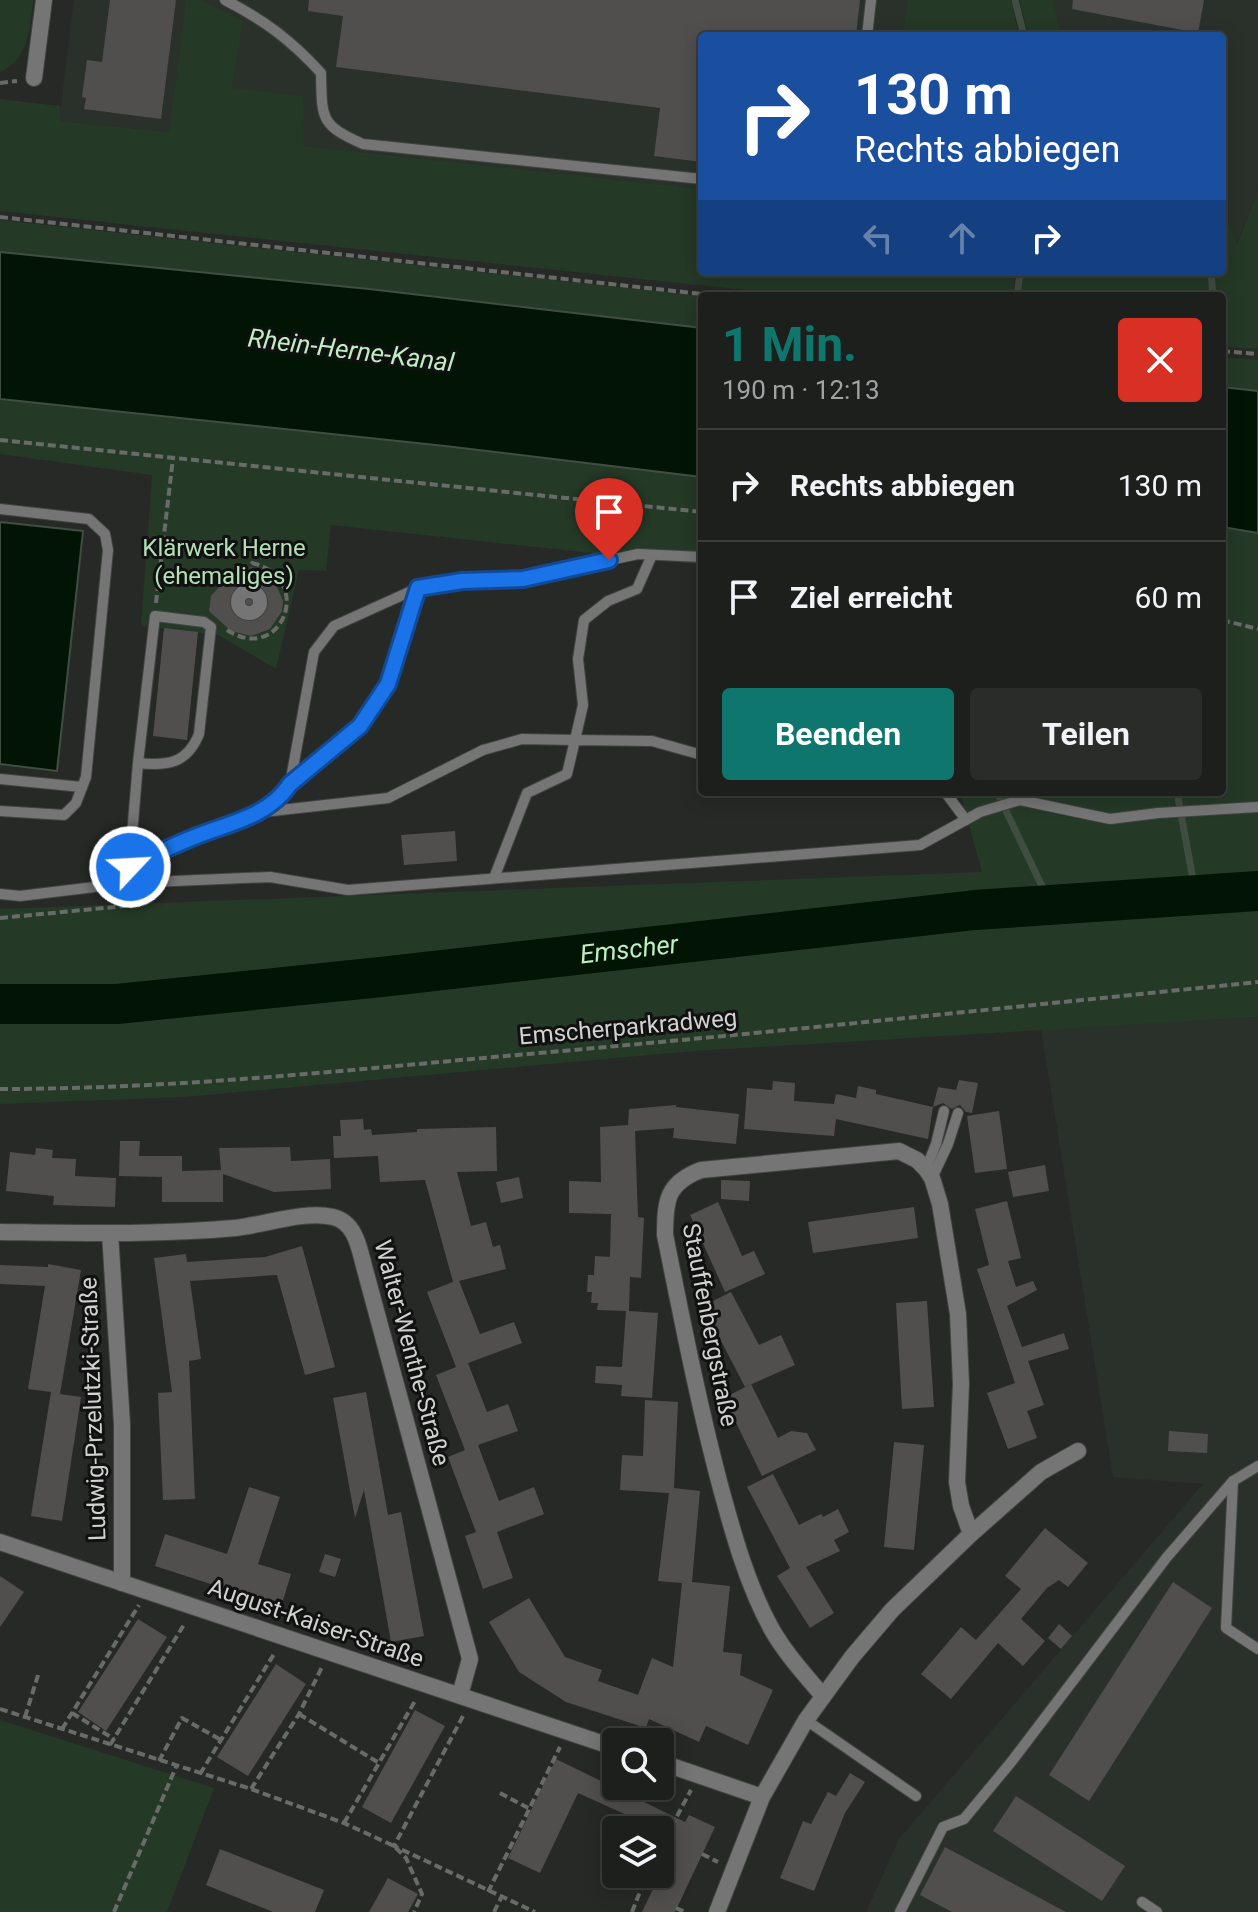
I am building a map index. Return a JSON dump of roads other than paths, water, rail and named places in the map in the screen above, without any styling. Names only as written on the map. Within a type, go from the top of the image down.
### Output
[{"type":"street","points":[[34,78],[44,0]]},
{"type":"street","name":"Stauffenbergstraße","points":[[823,1696],[772,1629],[747,1573],[730,1524],[700,1413],[665,1235],[665,1213],[671,1192],[683,1177],[701,1170],[899,1151],[917,1160],[929,1173]]},
{"type":"street","points":[[929,1173],[940,1204],[958,1314],[961,1384],[957,1482],[971,1534]]},
{"type":"street","name":"Walter-Wenthe-Straße","points":[[0,1232],[110,1233],[236,1228],[312,1216],[334,1217],[350,1226],[364,1266],[470,1659],[466,1698]]},
{"type":"street","name":"Ludwig-Przelutzki-Straße","points":[[110,1233],[122,1424],[122,1583]]},
{"type":"street","points":[[717,1912],[762,1797],[823,1696],[892,1610],[971,1534],[1041,1472],[1078,1451]]},
{"type":"street","name":"August-Kaiser-Straße","points":[[0,1542],[602,1743]]},
{"type":"street","points":[[674,1767],[762,1797]]},
{"type":"lane","points":[[225,0],[259,18],[294,44],[321,73],[321,109],[334,131],[363,144],[698,179]]},
{"type":"lane","points":[[867,32],[871,0]]},
{"type":"lane","points":[[0,509],[89,519],[105,534],[108,550],[86,777],[76,803],[64,815],[0,811]]},
{"type":"lane","points":[[290,784],[314,652],[334,626],[418,588],[462,581],[523,579],[638,554],[698,557]]},
{"type":"lane","points":[[494,878],[527,793],[567,774],[583,705],[578,659],[584,620],[608,601],[637,589],[652,555]]},
{"type":"lane","points":[[261,812],[360,726],[388,684],[418,588]]},
{"type":"lane","points":[[128,883],[138,763],[155,616],[204,622],[211,627],[195,746],[164,766],[138,763]]},
{"type":"lane","points":[[130,867],[187,840],[261,812],[388,798],[483,750],[522,739],[652,741],[698,754]]},
{"type":"lane","points":[[0,779],[82,787]]},
{"type":"lane","points":[[948,796],[966,820]]},
{"type":"lane","points":[[0,894],[20,896],[128,883],[270,877],[348,890],[920,845],[980,812],[1020,800],[1110,819],[1258,807]]},
{"type":"lane","points":[[929,1173],[944,1111]]},
{"type":"lane","points":[[929,1173],[948,1144],[958,1113]]},
{"type":"lane","points":[[900,1912],[943,1827],[964,1819],[1012,1761],[1167,1557],[1233,1481],[1258,1466]]},
{"type":"lane","points":[[1233,1481],[1226,1628],[1258,1649]]},
{"type":"lane","points":[[806,1720],[916,1796]]},
{"type":"lane","points":[[1142,1902],[1157,1912]]},
{"type":"water","name":"Rhein-Herne-Kanal","points":[[0,252],[369,289],[698,328],[698,477],[445,446],[0,399]]},
{"type":"water","points":[[1226,387],[1258,391],[1258,533],[1226,528]]},
{"type":"water","points":[[0,522],[83,531],[57,771],[0,764]]},
{"type":"waterway","points":[[1015,0],[1023,32]]},
{"type":"waterway","points":[[1018,292],[1020,276]]},
{"type":"waterway","points":[[1211,276],[1213,292]]},
{"type":"waterway","points":[[999,796],[1051,905]]},
{"type":"waterway","points":[[1178,796],[1196,896]]},
{"type":"waterway","name":"Emscher","points":[[0,1004],[117,1004],[975,910],[1258,891]]},
{"type":"park label","name":"Klärwerk Herne (ehemaliges)","points":[[224,562]]}]
